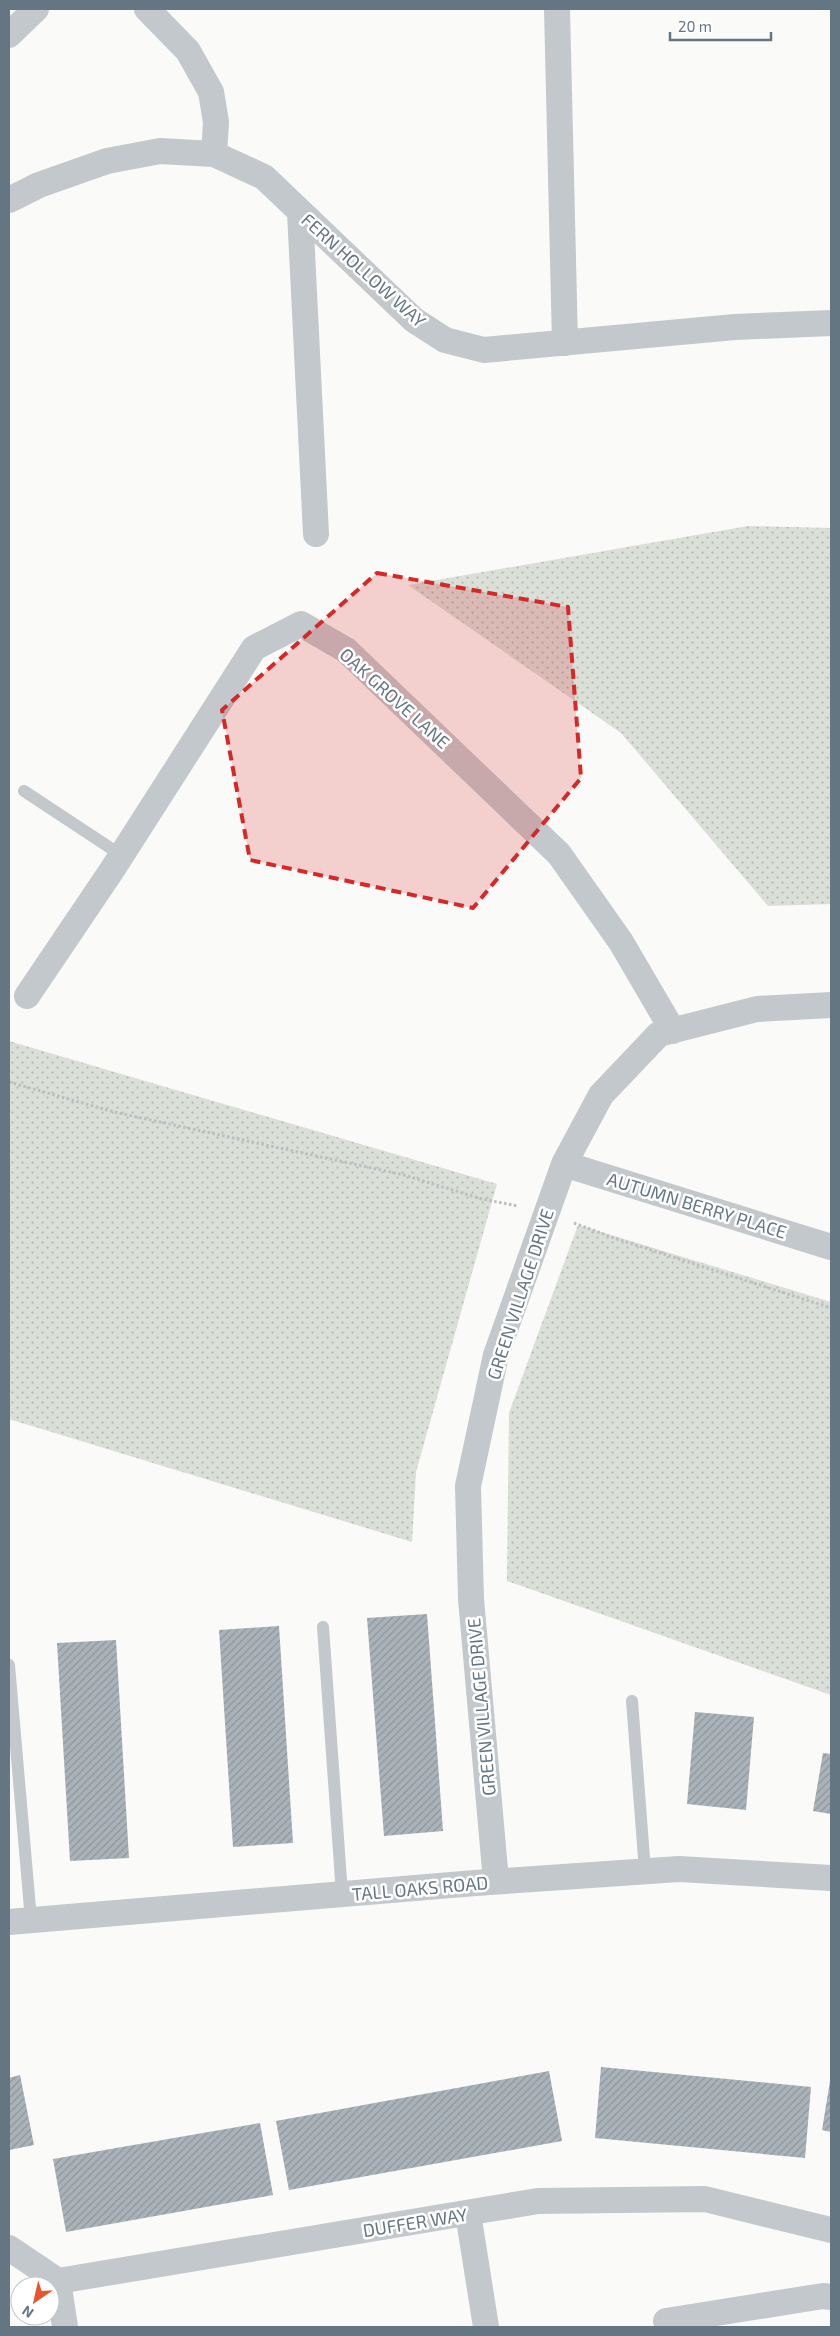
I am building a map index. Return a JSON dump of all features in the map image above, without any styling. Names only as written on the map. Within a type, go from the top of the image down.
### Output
[{"type":"street","points":[[9,35],[36,9]]},
{"type":"street","points":[[147,9],[188,50],[211,92],[216,122],[214,154]]},
{"type":"street","points":[[557,9],[565,342]]},
{"type":"street","name":"FERN HOLLOW WAY","points":[[9,200],[39,185],[107,161],[160,150],[214,154],[264,177],[414,320],[445,340],[484,350],[735,327],[831,323]]},
{"type":"street","points":[[300,212],[316,534]]},
{"type":"street","name":"OAK GROVE LANE","points":[[28,996],[254,648],[301,624],[346,650],[559,854],[622,942],[672,1031]]},
{"type":"street","name":"GREEN VILLAGE DRIVE","points":[[496,1881],[471,1599],[468,1486],[496,1355],[564,1164],[601,1095],[659,1034],[757,1009],[831,1005]]},
{"type":"street","name":"AUTUMN BERRY PLACE","points":[[564,1164],[831,1247]]},
{"type":"street","name":"TALL OAKS ROAD","points":[[20,1921],[496,1881],[679,1869],[831,1878]]},
{"type":"street","name":"DUFFER WAY","points":[[60,2281],[538,2201],[705,2199],[824,2225]]},
{"type":"street","points":[[468,2213],[486,2327]]},
{"type":"street","points":[[9,2248],[51,2276]]},
{"type":"street","points":[[60,2294],[65,2327]]},
{"type":"street","points":[[668,2327],[666,2321],[823,2296],[831,2297]]},
{"type":"lane","points":[[24,791],[121,855]]},
{"type":"lane","points":[[323,1627],[342,1894]]},
{"type":"lane","points":[[9,1665],[20,1921]]},
{"type":"lane","points":[[632,1700],[645,1872]]},
{"type":"path","points":[[9,1082],[114,1112],[404,1175],[482,1198],[546,1212],[614,1238],[831,1308]]},
{"type":"highlighted area","points":[[377,573],[568,607],[581,778],[473,908],[250,860],[222,710]]},
{"type":"shaded area","points":[[748,526],[831,528],[831,904],[768,906],[621,733],[408,585]]},
{"type":"shaded area","points":[[9,1041],[497,1184],[416,1472],[412,1542],[9,1419]]},
{"type":"shaded area","points":[[578,1225],[831,1302],[831,1695],[507,1581],[509,1413]]},
{"type":"building","points":[[427,1614],[443,1831],[384,1836],[367,1618]]},
{"type":"building","points":[[279,1626],[293,1843],[233,1847],[219,1630]]},
{"type":"building","points":[[116,1640],[129,1858],[70,1861],[57,1643]]},
{"type":"building","points":[[695,1712],[754,1717],[746,1810],[687,1804]]},
{"type":"building","points":[[823,1753],[831,1754],[831,1814],[813,1811]]},
{"type":"building","points":[[601,2067],[811,2087],[805,2158],[595,2138]]},
{"type":"building","points":[[549,2071],[562,2141],[289,2190],[276,2121]]},
{"type":"building","points":[[20,2075],[34,2145],[9,2150],[9,2078]]},
{"type":"building","points":[[831,2081],[831,2132],[822,2130]]},
{"type":"building","points":[[260,2123],[273,2195],[66,2232],[53,2159]]}]
